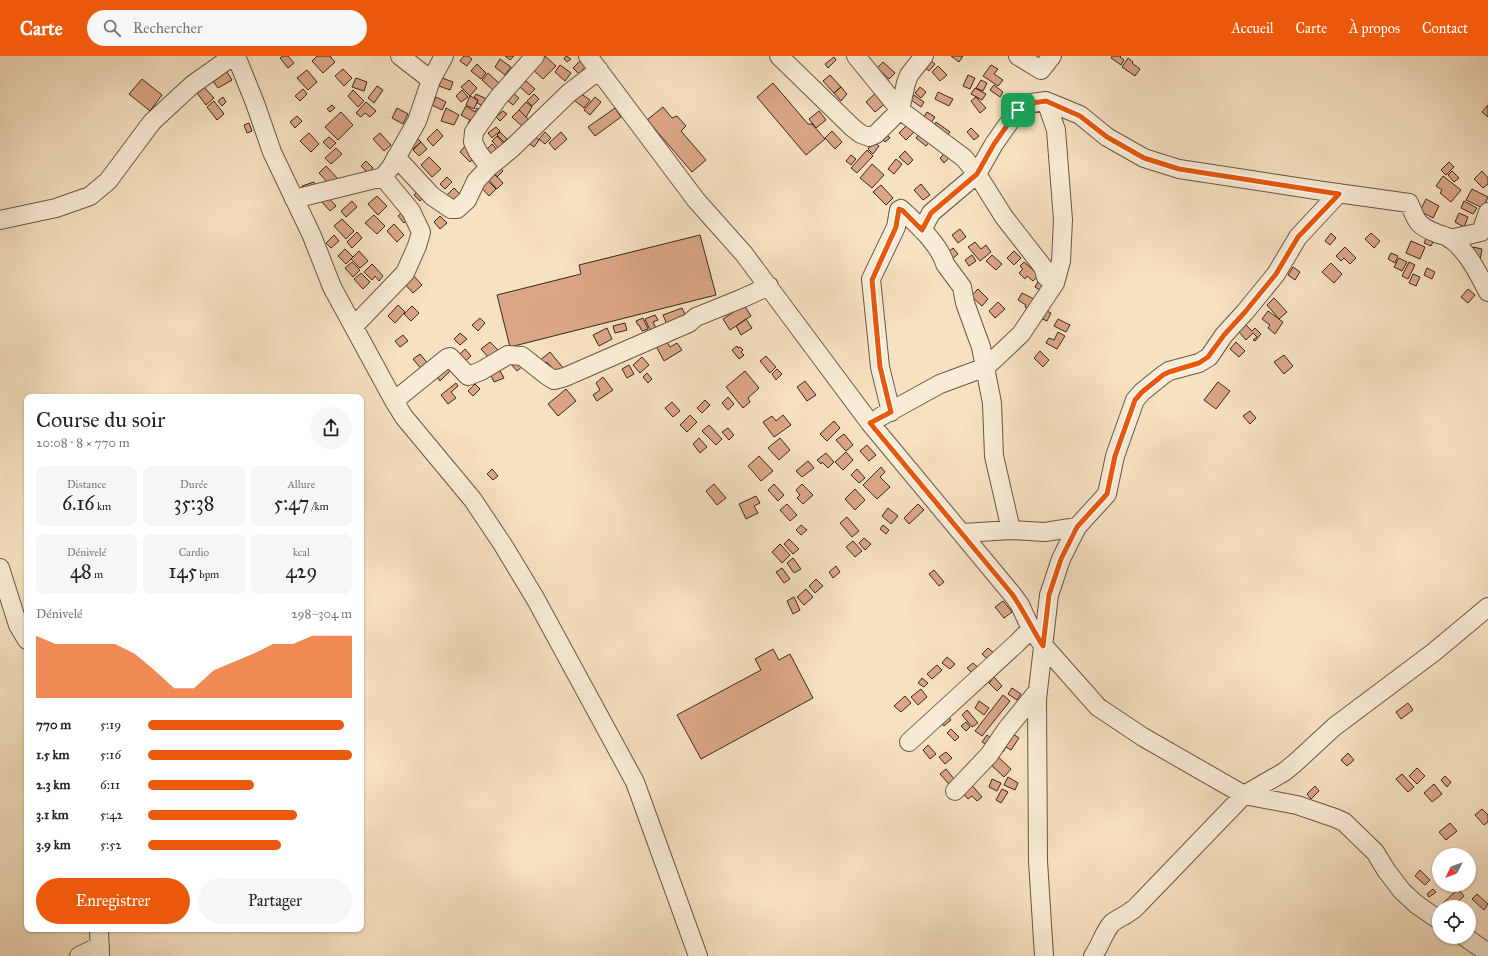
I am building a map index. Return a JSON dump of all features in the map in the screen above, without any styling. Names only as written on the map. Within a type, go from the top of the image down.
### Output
[{"type":"street","points":[[0,220],[56,208],[90,196],[108,181],[152,122],[192,85],[235,56],[255,103],[272,152],[312,236],[332,287],[394,401],[404,417],[473,500],[502,545],[535,598],[635,782],[698,956]]},
{"type":"street","points":[[400,56],[431,80]]},
{"type":"street","points":[[294,199],[383,177],[391,167],[417,121],[431,80],[444,56]]},
{"type":"street","points":[[489,167],[473,142],[474,132],[498,98],[535,56]]},
{"type":"street","points":[[779,56],[853,128],[865,136],[872,137],[900,110],[909,76],[924,56]]},
{"type":"street","points":[[856,56],[900,110],[964,158],[977,174],[1004,217],[1043,267],[1046,277],[1055,283]]},
{"type":"street","points":[[1018,56],[1042,70],[1052,56]]},
{"type":"street","points":[[396,157],[432,196],[454,210],[467,200],[476,181],[489,167],[511,149],[569,93],[593,63],[696,200],[744,254],[769,286],[870,423],[963,533],[1012,594],[1020,605],[1031,629],[1043,646],[1098,707],[1144,737],[1244,795],[1297,805],[1344,822],[1376,852],[1386,870],[1402,891],[1416,904],[1432,915]]},
{"type":"street","points":[[870,423],[940,384],[986,367],[1021,334],[1055,283],[1061,261],[1063,220],[1056,130],[1046,101]]},
{"type":"street","points":[[922,230],[931,213],[977,174],[994,144],[1018,110],[1024,104],[1046,101],[1080,116],[1107,137],[1144,158],[1179,169],[1339,194],[1409,202],[1418,223],[1424,228],[1450,239],[1467,256],[1476,268],[1488,292]]},
{"type":"street","points":[[354,326],[406,273],[421,232],[411,211],[383,177]]},
{"type":"street","points":[[1044,956],[1038,861],[1037,692],[1049,595],[1061,559],[1077,527],[1107,494],[1115,456],[1135,400],[1142,392],[1163,375],[1199,363],[1208,357],[1224,335],[1276,274],[1298,237],[1339,194]]},
{"type":"street","points":[[891,412],[880,367],[872,280],[896,227],[899,209],[902,210],[936,246],[944,259],[945,264],[962,287],[965,303],[974,325],[986,367],[992,403],[994,456],[1011,530]]},
{"type":"street","points":[[1450,239],[1481,232],[1488,212]]},
{"type":"street","points":[[394,401],[450,357],[468,376],[481,371],[508,355],[522,356],[554,380],[565,377],[673,330],[688,323],[696,317],[769,286]]},
{"type":"street","points":[[963,533],[1011,530],[1045,532],[1077,527]]},
{"type":"street","points":[[0,568],[18,625],[24,635]]},
{"type":"street","points":[[1093,956],[1099,948],[1102,937],[1112,924],[1121,916],[1132,911],[1244,795],[1284,772],[1334,727],[1452,638],[1488,607]]},
{"type":"street","points":[[909,742],[1031,629]]},
{"type":"street","points":[[955,791],[989,755],[1006,730],[1037,692]]},
{"type":"street","points":[[79,956],[100,944]]},
{"type":"street","points":[[1475,944],[1488,953]]},
{"type":"building","points":[[283,56],[288,56],[294,63],[288,68],[280,58]]},
{"type":"building","points":[[317,56],[330,56],[335,62],[323,73],[312,61]]},
{"type":"building","points":[[464,56],[468,56],[472,59],[467,66],[460,61]]},
{"type":"building","points":[[505,56],[514,56],[510,60]]},
{"type":"building","points":[[540,56],[545,56],[556,66],[543,79],[530,67]]},
{"type":"building","points":[[566,56],[571,59],[567,62],[564,59]]},
{"type":"building","points":[[951,56],[963,56],[959,62]]},
{"type":"building","points":[[1112,56],[1121,56],[1120,57],[1124,60],[1121,65],[1111,58]]},
{"type":"building","points":[[834,57],[836,60],[828,68],[825,64]]},
{"type":"building","points":[[927,58],[935,64],[929,71],[921,64]]},
{"type":"building","points":[[1128,58],[1140,69],[1135,76],[1122,67]]},
{"type":"building","points":[[500,59],[511,67],[505,75],[495,67]]},
{"type":"building","points":[[580,61],[586,66],[579,74],[573,68]]},
{"type":"building","points":[[883,62],[895,73],[889,79],[877,68]]},
{"type":"building","points":[[477,64],[486,73],[481,79],[471,71]]},
{"type":"building","points":[[560,65],[571,73],[565,81],[555,72]]},
{"type":"building","points":[[991,65],[998,69],[994,74],[1003,80],[998,86],[983,76]]},
{"type":"building","points":[[938,66],[947,75],[940,81],[932,72]]},
{"type":"building","points":[[225,69],[232,80],[218,88],[211,78]]},
{"type":"building","points":[[343,69],[352,78],[344,86],[335,76]]},
{"type":"building","points":[[307,70],[317,82],[308,90],[297,78]]},
{"type":"building","points":[[488,73],[500,84],[494,91],[482,80]]},
{"type":"building","points":[[830,75],[841,87],[834,93],[823,81]]},
{"type":"building","points":[[968,75],[975,78],[970,89],[963,86]]},
{"type":"building","points":[[356,78],[367,82],[364,91],[352,87]]},
{"type":"building","points":[[442,78],[453,82],[450,90],[439,86]]},
{"type":"building","points":[[142,79],[162,95],[150,111],[129,94]]},
{"type":"building","points":[[469,80],[477,88],[470,96],[461,87]]},
{"type":"building","points":[[981,80],[987,83],[983,91],[976,88]]},
{"type":"building","points":[[526,81],[535,89],[529,95],[520,87]]},
{"type":"building","points":[[773,83],[808,124],[812,124],[825,139],[806,155],[757,97]]},
{"type":"building","points":[[994,85],[1003,92],[1000,97],[990,90]]},
{"type":"building","points":[[377,86],[383,90],[374,103],[368,98]]},
{"type":"building","points":[[204,87],[214,98],[206,105],[197,93]]},
{"type":"building","points":[[841,87],[847,94],[841,101],[834,93]]},
{"type":"building","points":[[920,87],[926,92],[921,98],[915,93]]},
{"type":"building","points":[[975,88],[986,94],[982,100],[971,94]]},
{"type":"building","points":[[303,89],[307,94],[300,101],[295,96]]},
{"type":"building","points":[[508,89],[519,98],[513,105],[502,96]]},
{"type":"building","points":[[353,90],[364,101],[358,107],[348,96]]},
{"type":"building","points":[[462,90],[468,97],[461,102],[456,96]]},
{"type":"building","points":[[878,91],[887,102],[875,112],[866,102]]},
{"type":"building","points":[[938,92],[953,99],[949,106],[935,99]]},
{"type":"building","points":[[580,93],[590,100],[584,108],[574,100]]},
{"type":"building","points":[[476,94],[491,101],[487,108],[477,103],[478,100],[474,98]]},
{"type":"building","points":[[534,94],[539,99],[532,106],[527,101]]},
{"type":"building","points":[[914,95],[924,102],[921,107],[911,100]]},
{"type":"building","points":[[470,96],[478,100],[474,109],[466,105]]},
{"type":"building","points":[[223,97],[226,102],[222,106],[218,101]]},
{"type":"building","points":[[436,97],[446,102],[442,110],[432,105]]},
{"type":"building","points":[[595,97],[601,102],[590,115],[584,110]]},
{"type":"building","points":[[976,97],[986,108],[980,113],[971,101]]},
{"type":"building","points":[[214,101],[224,114],[217,120],[207,107]]},
{"type":"building","points":[[366,102],[376,111],[370,117],[365,113],[361,117],[356,113]]},
{"type":"building","points":[[526,102],[532,107],[526,117],[519,110]]},
{"type":"building","points":[[332,105],[335,108],[330,112],[327,109]]},
{"type":"building","points":[[1488,105],[1488,117],[1482,112]]},
{"type":"building","points":[[466,106],[475,112],[477,108],[482,111],[473,126],[468,123],[470,120],[461,115]]},
{"type":"building","points":[[663,107],[672,118],[677,116],[686,126],[681,131],[706,160],[692,172],[647,120]]},
{"type":"building","points":[[397,108],[408,114],[403,124],[392,118]]},
{"type":"building","points":[[446,108],[459,115],[454,125],[441,121]]},
{"type":"building","points":[[615,108],[621,117],[595,136],[588,127]]},
{"type":"building","points":[[519,110],[529,120],[523,127],[512,117]]},
{"type":"building","points":[[503,111],[507,114],[500,121],[496,117]]},
{"type":"building","points":[[819,111],[826,120],[816,128],[809,119]]},
{"type":"building","points":[[341,112],[353,125],[338,140],[325,127]]},
{"type":"building","points":[[927,112],[935,117],[928,127],[921,122]]},
{"type":"building","points":[[297,116],[302,121],[295,128],[290,122]]},
{"type":"building","points":[[910,122],[917,129],[906,140],[899,133]]},
{"type":"building","points":[[936,122],[950,132],[945,138],[931,128]]},
{"type":"building","points":[[249,123],[252,131],[247,133],[244,125]]},
{"type":"building","points":[[496,127],[500,131],[492,138],[488,133]]},
{"type":"building","points":[[971,128],[979,136],[974,140],[967,132]]},
{"type":"building","points":[[437,129],[443,136],[433,146],[427,139]]},
{"type":"building","points":[[832,131],[842,142],[835,149],[825,138]]},
{"type":"building","points":[[883,131],[890,138],[885,142],[879,136]]},
{"type":"building","points":[[500,132],[507,139],[504,142],[497,135]]},
{"type":"building","points":[[529,132],[539,140],[534,147],[523,139]]},
{"type":"building","points":[[545,132],[551,138],[545,144],[539,139]]},
{"type":"building","points":[[561,132],[567,139],[555,150],[549,143]]},
{"type":"building","points":[[921,132],[931,140],[926,146],[916,138]]},
{"type":"building","points":[[309,133],[319,144],[311,152],[300,141]]},
{"type":"building","points":[[380,133],[391,145],[384,151],[373,139]]},
{"type":"building","points":[[415,136],[421,142],[413,149],[408,143]]},
{"type":"building","points":[[497,136],[504,144],[499,149],[492,141]]},
{"type":"building","points":[[329,137],[336,143],[330,149],[323,142]]},
{"type":"building","points":[[873,141],[879,146],[873,154],[868,149]]},
{"type":"building","points":[[421,142],[427,149],[419,156],[413,150]]},
{"type":"building","points":[[492,144],[501,154],[495,159],[486,150]]},
{"type":"building","points":[[466,145],[476,156],[470,162],[460,152]]},
{"type":"building","points":[[336,148],[342,154],[331,164],[325,158]]},
{"type":"building","points":[[867,150],[873,156],[857,173],[851,168]]},
{"type":"building","points":[[905,151],[913,160],[908,165],[899,157]]},
{"type":"building","points":[[946,152],[950,157],[944,163],[940,158]]},
{"type":"building","points":[[851,155],[856,159],[851,165],[846,161]]},
{"type":"building","points":[[429,157],[441,169],[432,177],[421,165]]},
{"type":"building","points":[[896,159],[902,164],[894,174],[888,169]]},
{"type":"building","points":[[366,161],[373,168],[368,173],[361,166]]},
{"type":"building","points":[[1449,162],[1454,167],[1446,175],[1441,170]]},
{"type":"building","points":[[497,164],[503,171],[497,177],[491,170]]},
{"type":"building","points":[[872,164],[884,175],[872,188],[860,178]]},
{"type":"building","points":[[326,166],[338,179],[331,186],[319,173]]},
{"type":"building","points":[[492,171],[503,183],[497,189],[486,177]]},
{"type":"building","points":[[1452,171],[1459,178],[1454,182],[1448,175]]},
{"type":"building","points":[[1482,171],[1488,178],[1488,184],[1483,188],[1474,179]]},
{"type":"building","points":[[1443,176],[1461,190],[1451,202],[1440,193],[1442,190],[1436,186]]},
{"type":"building","points":[[447,177],[452,182],[445,189],[440,184]]},
{"type":"building","points":[[484,177],[496,189],[489,196],[477,183]]},
{"type":"building","points":[[314,182],[317,190],[304,194],[302,186]]},
{"type":"building","points":[[921,184],[930,195],[923,200],[914,190]]},
{"type":"building","points":[[881,185],[893,198],[886,205],[873,192]]},
{"type":"building","points":[[454,188],[465,199],[456,207],[446,196]]},
{"type":"building","points":[[420,189],[426,195],[420,201],[414,195]]},
{"type":"building","points":[[1472,189],[1488,197],[1483,208],[1466,200]]},
{"type":"building","points":[[327,196],[336,206],[330,211],[321,201]]},
{"type":"building","points":[[377,196],[387,206],[378,215],[368,204]]},
{"type":"building","points":[[1426,199],[1439,206],[1433,218],[1420,211]]},
{"type":"building","points":[[352,201],[357,207],[346,217],[341,211]]},
{"type":"building","points":[[1464,201],[1477,208],[1473,214],[1461,208]]},
{"type":"building","points":[[404,210],[410,217],[404,223],[398,216]]},
{"type":"building","points":[[1459,213],[1468,217],[1464,227],[1455,222]]},
{"type":"building","points":[[374,215],[385,226],[377,234],[365,223]]},
{"type":"building","points":[[440,216],[447,223],[440,229],[434,222]]},
{"type":"building","points":[[342,219],[354,231],[346,239],[334,226]]},
{"type":"building","points":[[394,224],[404,235],[397,242],[387,231]]},
{"type":"building","points":[[960,229],[966,237],[958,243],[952,235]]},
{"type":"building","points":[[357,232],[362,238],[352,248],[347,242]]},
{"type":"building","points":[[1331,233],[1336,238],[1330,245],[1325,241]]},
{"type":"building","points":[[1371,233],[1380,241],[1374,248],[1365,239]]},
{"type":"building","points":[[334,235],[339,241],[331,248],[326,243]]},
{"type":"building","points":[[700,235],[716,295],[510,347],[497,295],[581,274],[579,265]]},
{"type":"building","points":[[1427,237],[1434,240],[1431,246],[1424,243]]},
{"type":"building","points":[[1411,241],[1425,247],[1420,259],[1406,253]]},
{"type":"building","points":[[975,242],[981,249],[986,245],[991,252],[980,261],[968,247]]},
{"type":"building","points":[[1345,247],[1356,258],[1350,264],[1344,258],[1341,261],[1336,256]]},
{"type":"building","points":[[1473,247],[1482,249],[1480,260],[1470,258]]},
{"type":"building","points":[[953,248],[958,254],[951,260],[946,254]]},
{"type":"building","points":[[345,249],[353,257],[346,264],[338,256]]},
{"type":"building","points":[[359,251],[368,261],[360,268],[351,259]]},
{"type":"building","points":[[1014,251],[1021,258],[1014,265],[1007,258]]},
{"type":"building","points":[[1391,253],[1398,256],[1395,263],[1388,259]]},
{"type":"building","points":[[972,255],[976,261],[969,266],[965,260]]},
{"type":"building","points":[[992,255],[1002,264],[996,270],[986,261]]},
{"type":"building","points":[[1399,258],[1407,262],[1402,271],[1394,267]]},
{"type":"building","points":[[352,262],[360,270],[353,277],[345,268]]},
{"type":"building","points":[[1024,262],[1039,275],[1033,281],[1027,276],[1025,279],[1019,273],[1023,269],[1020,266]]},
{"type":"building","points":[[1409,262],[1415,265],[1408,279],[1402,276]]},
{"type":"building","points":[[1331,263],[1342,274],[1334,283],[1322,272]]},
{"type":"building","points":[[372,264],[383,276],[379,281],[375,276],[372,280],[364,272]]},
{"type":"building","points":[[1293,267],[1300,272],[1295,280],[1288,275]]},
{"type":"building","points":[[1427,268],[1435,272],[1432,279],[1424,275]]},
{"type":"building","points":[[361,273],[370,282],[363,289],[354,279]]},
{"type":"building","points":[[1413,274],[1420,277],[1416,286],[1409,283]]},
{"type":"building","points":[[413,275],[422,285],[413,293],[404,283]]},
{"type":"building","points":[[1040,278],[1047,282],[1042,291],[1035,287]]},
{"type":"building","points":[[978,289],[988,299],[982,306],[971,296]]},
{"type":"building","points":[[1468,289],[1475,295],[1468,303],[1461,297]]},
{"type":"building","points":[[1022,293],[1036,300],[1030,310],[1025,307],[1026,305],[1018,300]]},
{"type":"building","points":[[1274,298],[1287,312],[1279,319],[1267,305]]},
{"type":"building","points":[[998,302],[1005,309],[995,318],[989,311]]},
{"type":"building","points":[[398,305],[405,312],[395,323],[388,316]]},
{"type":"building","points":[[744,305],[751,316],[730,330],[723,319]]},
{"type":"building","points":[[412,306],[419,313],[411,321],[404,314]]},
{"type":"building","points":[[682,308],[687,319],[668,327],[663,315]]},
{"type":"building","points":[[1045,310],[1051,313],[1047,321],[1040,318]]},
{"type":"building","points":[[1268,311],[1283,322],[1275,334],[1268,328],[1270,325],[1262,319]]},
{"type":"building","points":[[655,315],[658,320],[653,322],[656,328],[650,330],[645,319]]},
{"type":"building","points":[[480,318],[485,323],[478,331],[472,325]]},
{"type":"building","points":[[643,318],[648,329],[642,331],[636,321]]},
{"type":"building","points":[[746,319],[752,328],[741,335],[736,326]]},
{"type":"building","points":[[1058,319],[1070,325],[1066,332],[1054,326]]},
{"type":"building","points":[[625,323],[627,330],[615,333],[613,326]]},
{"type":"building","points":[[1246,325],[1252,331],[1255,328],[1261,334],[1255,341],[1253,340],[1257,337],[1253,333],[1246,340],[1239,332]]},
{"type":"building","points":[[607,328],[612,339],[599,346],[593,335]]},
{"type":"building","points":[[1058,332],[1065,336],[1057,349],[1046,343],[1049,338],[1054,340]]},
{"type":"building","points":[[460,333],[467,339],[460,345],[454,339]]},
{"type":"building","points":[[403,335],[408,341],[400,347],[395,341]]},
{"type":"building","points":[[666,340],[670,347],[677,343],[682,350],[664,361],[656,346]]},
{"type":"building","points":[[490,342],[498,350],[489,358],[481,349]]},
{"type":"building","points":[[1236,342],[1245,351],[1239,357],[1230,349]]},
{"type":"building","points":[[737,346],[743,350],[741,352],[744,355],[739,359],[732,350]]},
{"type":"building","points":[[465,349],[471,356],[461,365],[455,359]]},
{"type":"building","points":[[1040,351],[1049,360],[1043,367],[1034,358]]},
{"type":"building","points":[[550,352],[564,369],[558,375],[547,362],[542,367],[538,362]]},
{"type":"building","points":[[420,354],[429,365],[423,371],[413,359]]},
{"type":"building","points":[[1284,355],[1293,366],[1284,374],[1274,362]]},
{"type":"building","points":[[766,356],[776,367],[770,373],[760,361]]},
{"type":"building","points":[[642,357],[649,365],[640,373],[633,365]]},
{"type":"building","points":[[511,364],[524,365],[517,371]]},
{"type":"building","points":[[445,365],[450,371],[440,381],[435,374]]},
{"type":"building","points":[[629,365],[634,374],[627,378],[622,369]]},
{"type":"building","points":[[498,367],[504,378],[494,382],[489,371]]},
{"type":"building","points":[[777,369],[782,374],[776,380],[772,374]]},
{"type":"building","points":[[745,371],[759,388],[748,398],[750,402],[743,408],[726,387]]},
{"type":"building","points":[[647,373],[652,379],[648,383],[643,377]]},
{"type":"building","points":[[603,377],[613,390],[597,401],[593,395],[600,390],[596,383]]},
{"type":"building","points":[[805,381],[816,395],[807,401],[797,387]]},
{"type":"building","points":[[1218,382],[1230,391],[1216,409],[1204,400]]},
{"type":"building","points":[[456,383],[458,386],[451,392],[456,398],[448,404],[441,395]]},
{"type":"building","points":[[475,384],[480,389],[473,396],[468,391]]},
{"type":"building","points":[[566,389],[576,401],[558,416],[548,404]]},
{"type":"building","points":[[728,397],[734,404],[728,410],[722,403]]},
{"type":"building","points":[[705,400],[710,405],[702,413],[697,408]]},
{"type":"building","points":[[672,402],[680,411],[673,417],[665,408]]},
{"type":"building","points":[[1250,411],[1256,418],[1250,424],[1243,416]]},
{"type":"building","points":[[690,415],[697,422],[687,432],[680,425]]},
{"type":"building","points":[[783,415],[791,425],[774,437],[763,422],[772,416],[776,421]]},
{"type":"building","points":[[834,421],[840,428],[827,441],[820,434]]},
{"type":"building","points":[[709,425],[722,439],[716,445],[702,431]]},
{"type":"building","points":[[728,428],[734,435],[729,440],[722,432]]},
{"type":"building","points":[[844,434],[853,445],[846,451],[836,440]]},
{"type":"building","points":[[699,438],[707,447],[700,453],[693,444]]},
{"type":"building","points":[[780,438],[790,450],[779,460],[768,448]]},
{"type":"building","points":[[867,445],[876,455],[869,461],[860,451]]},
{"type":"building","points":[[846,452],[853,460],[843,470],[835,462]]},
{"type":"building","points":[[826,453],[834,462],[828,468],[822,462],[821,464],[817,460]]},
{"type":"building","points":[[759,456],[773,471],[761,481],[748,466]]},
{"type":"building","points":[[808,461],[814,468],[802,477],[796,471]]},
{"type":"building","points":[[881,467],[885,472],[880,477],[890,487],[877,499],[863,485]]},
{"type":"building","points":[[492,469],[498,476],[493,480],[487,474]]},
{"type":"building","points":[[857,469],[865,478],[859,483],[851,475]]},
{"type":"building","points":[[714,484],[726,498],[717,505],[706,491]]},
{"type":"building","points":[[774,484],[784,495],[778,501],[768,490]]},
{"type":"building","points":[[802,484],[813,495],[803,504],[797,498],[800,495],[796,490]]},
{"type":"building","points":[[855,489],[865,500],[855,510],[845,499]]},
{"type":"building","points":[[756,496],[760,503],[754,506],[758,513],[746,519],[739,504]]},
{"type":"building","points":[[787,504],[797,515],[790,521],[780,510]]},
{"type":"building","points":[[918,504],[924,510],[909,524],[904,518]]},
{"type":"building","points":[[888,508],[898,516],[891,524],[882,516]]},
{"type":"building","points":[[847,517],[859,531],[852,537],[840,523]]},
{"type":"building","points":[[801,525],[807,530],[801,535],[796,530]]},
{"type":"building","points":[[883,525],[889,530],[886,534],[880,529]]},
{"type":"building","points":[[864,538],[871,544],[865,550],[859,543]]},
{"type":"building","points":[[789,539],[799,549],[793,554],[784,544]]},
{"type":"building","points":[[853,541],[862,551],[855,557],[846,547]]},
{"type":"building","points":[[780,544],[790,555],[782,563],[772,552]]},
{"type":"building","points":[[793,558],[801,569],[794,573],[787,563]]},
{"type":"building","points":[[836,566],[840,572],[833,578],[829,572]]},
{"type":"building","points":[[782,568],[790,579],[784,583],[776,572]]},
{"type":"building","points":[[934,570],[944,582],[939,586],[929,574]]},
{"type":"building","points":[[816,579],[823,586],[815,593],[809,586]]},
{"type":"building","points":[[806,589],[813,597],[804,605],[797,597]]},
{"type":"building","points":[[794,597],[800,610],[793,614],[787,601]]},
{"type":"building","points":[[1003,601],[1012,612],[1004,618],[995,607]]},
{"type":"building","points":[[988,648],[995,654],[990,661],[982,654]]},
{"type":"building","points":[[773,649],[779,660],[790,654],[813,698],[701,759],[677,715],[761,670],[755,659]]},
{"type":"building","points":[[947,657],[955,664],[950,669],[942,663]]},
{"type":"building","points":[[973,663],[981,670],[975,676],[967,668]]},
{"type":"building","points":[[937,665],[942,670],[932,679],[927,674]]},
{"type":"building","points":[[994,677],[1002,686],[997,691],[989,683]]},
{"type":"building","points":[[922,678],[928,683],[924,687],[918,683]]},
{"type":"building","points":[[1012,688],[1021,694],[1017,700],[1008,694]]},
{"type":"building","points":[[921,689],[927,697],[918,705],[911,697]]},
{"type":"building","points":[[1003,695],[1010,701],[982,736],[975,731]]},
{"type":"building","points":[[905,696],[911,703],[901,712],[894,706]]},
{"type":"building","points":[[979,701],[989,708],[984,715],[975,708]]},
{"type":"building","points":[[1408,703],[1413,710],[1401,719],[1396,712]]},
{"type":"building","points":[[967,710],[978,723],[972,727],[962,715]]},
{"type":"building","points":[[945,713],[951,720],[944,726],[938,719]]},
{"type":"building","points":[[966,722],[970,727],[966,731],[961,726]]},
{"type":"building","points":[[951,729],[959,737],[955,741],[947,733]]},
{"type":"building","points":[[1007,730],[1019,738],[1011,750],[1006,747],[1003,752],[996,748]]},
{"type":"building","points":[[987,735],[995,741],[990,747],[982,742]]},
{"type":"building","points":[[928,745],[936,754],[930,759],[923,750]]},
{"type":"building","points":[[946,752],[952,758],[945,764],[939,757]]},
{"type":"building","points":[[1348,753],[1354,760],[1347,766],[1341,760]]},
{"type":"building","points":[[995,754],[1011,769],[1004,777],[988,762]]},
{"type":"building","points":[[1417,768],[1425,776],[1417,784],[1409,776]]},
{"type":"building","points":[[946,769],[954,779],[949,784],[940,774]]},
{"type":"building","points":[[1402,774],[1414,787],[1408,792],[1396,779]]},
{"type":"building","points":[[1445,776],[1451,782],[1447,787],[1441,780]]},
{"type":"building","points":[[1008,777],[1018,783],[1015,790],[1004,785]]},
{"type":"building","points":[[992,779],[1001,783],[997,791],[989,787]]},
{"type":"building","points":[[970,783],[982,797],[977,801],[972,796],[968,799],[961,791]]},
{"type":"building","points":[[1434,784],[1442,794],[1432,802],[1424,793]]},
{"type":"building","points":[[1315,786],[1319,791],[1311,799],[1307,794]]},
{"type":"building","points":[[1002,789],[1008,792],[1001,803],[996,800]]},
{"type":"building","points":[[1482,809],[1488,815],[1488,822],[1484,825],[1475,815]]},
{"type":"building","points":[[1450,823],[1457,831],[1446,840],[1439,832]]},
{"type":"building","points":[[1420,870],[1430,880],[1425,885],[1415,876]]},
{"type":"building","points":[[1432,890],[1432,892],[1436,892],[1429,897],[1427,894]]},
{"type":"building","points":[[1455,892],[1461,892],[1464,896],[1460,900],[1446,900]]},
{"type":"building","points":[[1477,894],[1488,904],[1484,910],[1476,903],[1476,900],[1472,899]]},
{"type":"route","points":[[1046,101],[1080,116],[1107,137],[1144,158],[1179,169],[1339,194],[1298,237],[1276,274],[1224,335],[1208,357],[1199,363],[1163,375],[1142,392],[1135,400],[1115,456],[1107,494],[1077,527],[1061,559],[1049,595],[1043,646],[1031,629],[1020,605],[1012,594],[890,445],[870,423],[891,412],[880,367],[872,280],[896,227],[899,209],[901,209],[922,230],[931,213],[977,174],[994,144],[1018,110],[1024,104],[1030,102],[1046,101]]}]
